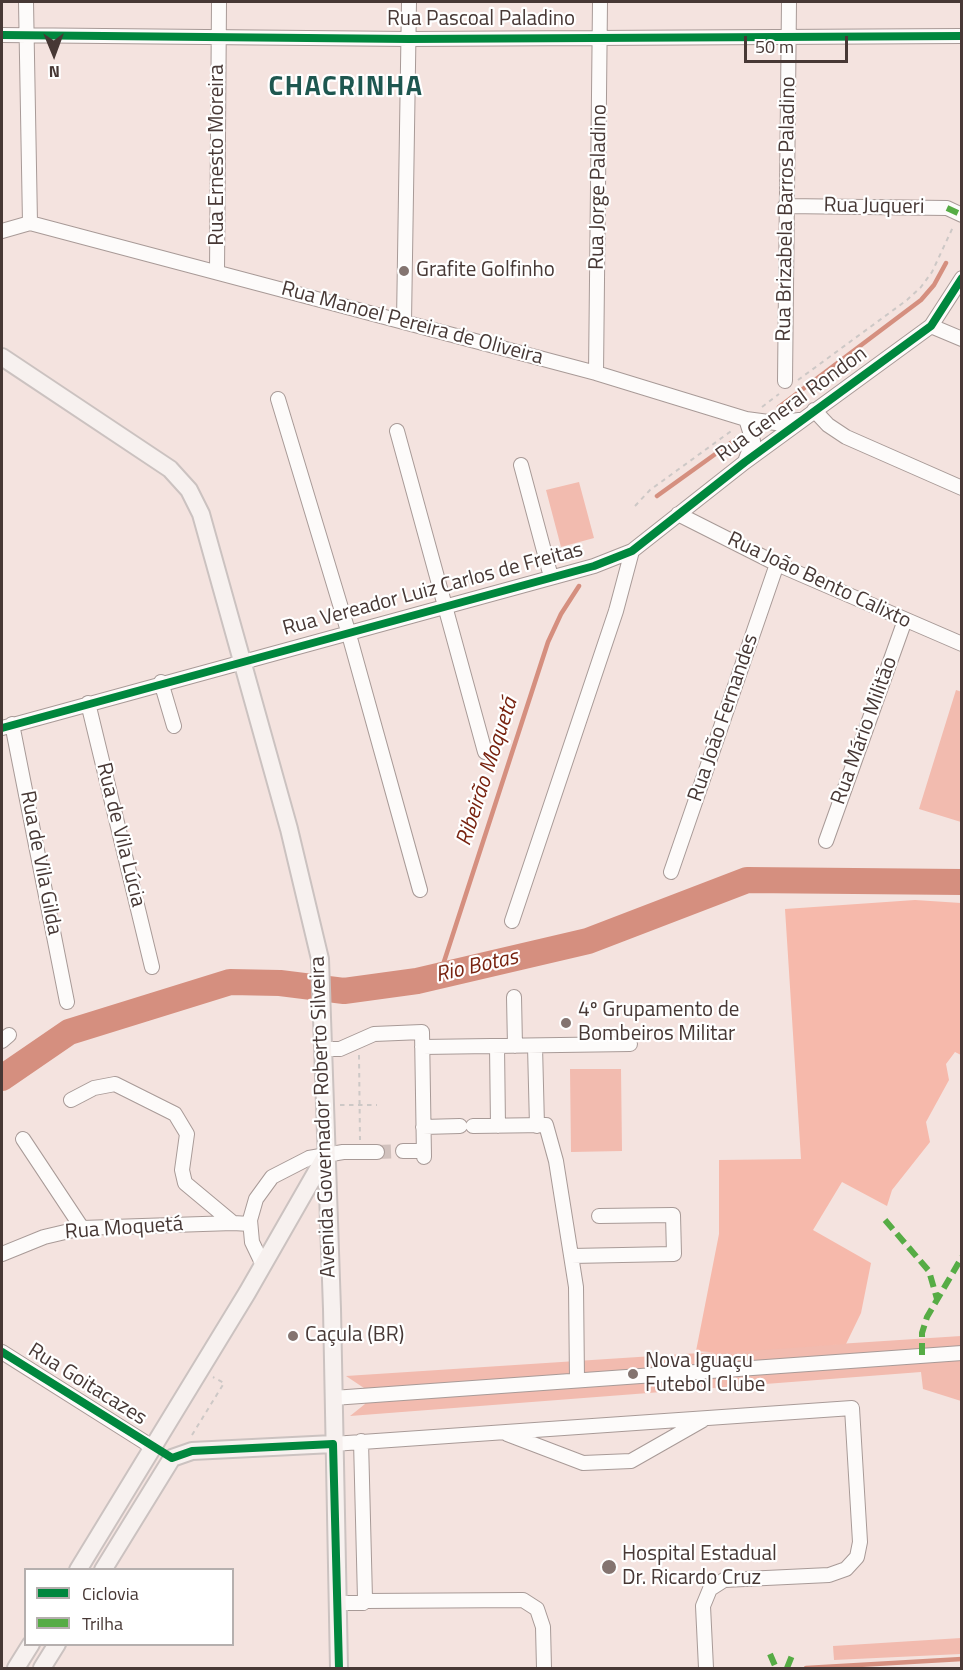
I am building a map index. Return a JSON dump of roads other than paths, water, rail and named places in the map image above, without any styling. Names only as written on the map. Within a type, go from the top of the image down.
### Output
[{"type":"main road","name":"Avenida Governador Roberto Silveira","points":[[2,357],[183,481],[201,514],[289,829],[320,959],[325,1049],[339,1668]]},
{"type":"main road","points":[[79,1568],[201,1371],[326,1154]]},
{"type":"main road","points":[[297,1203],[315,1205],[329,1218]]},
{"type":"main road","points":[[104,1568],[172,1458],[192,1451],[333,1444]]},
{"type":"main road","points":[[154,1448],[172,1458]]},
{"type":"main road","points":[[16,1668],[30,1646]]},
{"type":"main road","points":[[42,1668],[56,1646]]},
{"type":"street","points":[[2,231],[30,223],[26,2]]},
{"type":"street","name":"Rua Ernesto Moreira","points":[[218,272],[219,2]]},
{"type":"street","points":[[404,321],[409,2]]},
{"type":"street","name":"Rua Jorge Paladino","points":[[596,372],[600,2]]},
{"type":"street","name":"Rua Brizabela Barros Paladino","points":[[789,2],[785,206],[789,384]]},
{"type":"street","name":"Rua Pascoal Paladino","points":[[2,35],[409,39],[962,36]]},
{"type":"street","name":"Rua Juqueri","points":[[785,206],[956,212]]},
{"type":"street","name":"Rua Manoel Pereira de Oliveira","points":[[30,223],[596,372],[746,419],[776,423],[801,420]]},
{"type":"street","name":"Rua General Rondon","points":[[632,551],[814,410],[931,326],[962,278]]},
{"type":"street","points":[[931,326],[962,339]]},
{"type":"street","points":[[278,399],[348,631],[420,890]]},
{"type":"street","points":[[814,410],[828,425],[846,436],[962,488]]},
{"type":"street","points":[[745,462],[753,441],[746,419]]},
{"type":"street","points":[[397,431],[485,752]]},
{"type":"street","points":[[521,465],[551,577]]},
{"type":"street","name":"Rua João Bento Calixto","points":[[678,514],[777,564],[962,644]]},
{"type":"street","points":[[512,921],[616,611],[632,551]]},
{"type":"street","name":"Rua Vereador Luiz Carlos de Freitas","points":[[7,726],[241,660],[594,566],[632,551]]},
{"type":"street","name":"Rua João Fernandes","points":[[671,872],[777,564]]},
{"type":"street","name":"Rua Mário Militão","points":[[826,841],[905,620]]},
{"type":"street","points":[[161,682],[174,726]]},
{"type":"street","name":"Rua de Vila Lúcia","points":[[88,703],[152,967]]},
{"type":"street","name":"Rua de Vila Gilda","points":[[7,726],[67,1002]]},
{"type":"street","points":[[514,997],[515,1046]]},
{"type":"street","points":[[325,1049],[340,1049],[374,1034],[422,1032],[424,1154],[403,1151]]},
{"type":"street","points":[[422,1047],[630,1044]]},
{"type":"street","points":[[497,1046],[498,1126]]},
{"type":"street","points":[[535,1046],[537,1126]]},
{"type":"street","points":[[70,1100],[94,1088],[115,1084],[175,1114],[187,1134],[182,1170],[185,1183],[233,1223]]},
{"type":"street","points":[[423,1127],[546,1125],[556,1161],[576,1287],[577,1380]]},
{"type":"street","points":[[23,1139],[82,1228]]},
{"type":"street","points":[[263,1265],[254,1247],[250,1224],[256,1199],[272,1177],[300,1160],[326,1154],[377,1152]]},
{"type":"street","points":[[571,1256],[674,1254],[673,1215],[599,1216]]},
{"type":"street","name":"Rua Moquetá","points":[[2,1254],[44,1237],[82,1228],[250,1224]]},
{"type":"street","name":"Rua Goitacazes","points":[[2,1352],[154,1448]]},
{"type":"street","points":[[333,1398],[962,1353]]},
{"type":"street","points":[[333,1444],[852,1408],[860,1542],[857,1557],[846,1569],[829,1575],[724,1580],[710,1589],[703,1606],[706,1668]]},
{"type":"street","points":[[501,1432],[583,1463],[631,1461],[707,1417]]},
{"type":"street","points":[[360,1441],[365,1601]]},
{"type":"street","points":[[337,1603],[523,1600],[537,1608],[543,1627],[544,1668]]},
{"type":"waterway","name":"Ribeirão Moquetá","points":[[779,407],[921,300],[934,285],[946,263]]},
{"type":"waterway","name":"Ribeirão Moquetá","points":[[657,496],[739,437]]},
{"type":"waterway","name":"Ribeirão Moquetá","points":[[440,974],[548,642],[561,614],[579,586]]},
{"type":"waterway","name":"Rio Botas","points":[[2,1078],[69,1032],[230,982],[280,983],[344,991],[417,981],[588,941],[747,880],[962,882]]},
{"type":"waterway","points":[[806,1668],[962,1659]]},
{"type":"tunnel","points":[[377,1152],[403,1151]]},
{"type":"place","name":"Grafite Golfinho","points":[[404,271]]},
{"type":"place","name":"4º Grupamento de Bombeiros Militar","points":[[566,1023]]},
{"type":"place","name":"Caçula (BR)","points":[[293,1336]]},
{"type":"place","name":"Nova Iguaçu Futebol Clube","points":[[633,1374]]},
{"type":"place","name":"Hospital Estadual Dr. Ricardo Cruz","points":[[609,1567]]},
{"type":"district","name":"CHACRINHA","points":[[346,88]]}]
